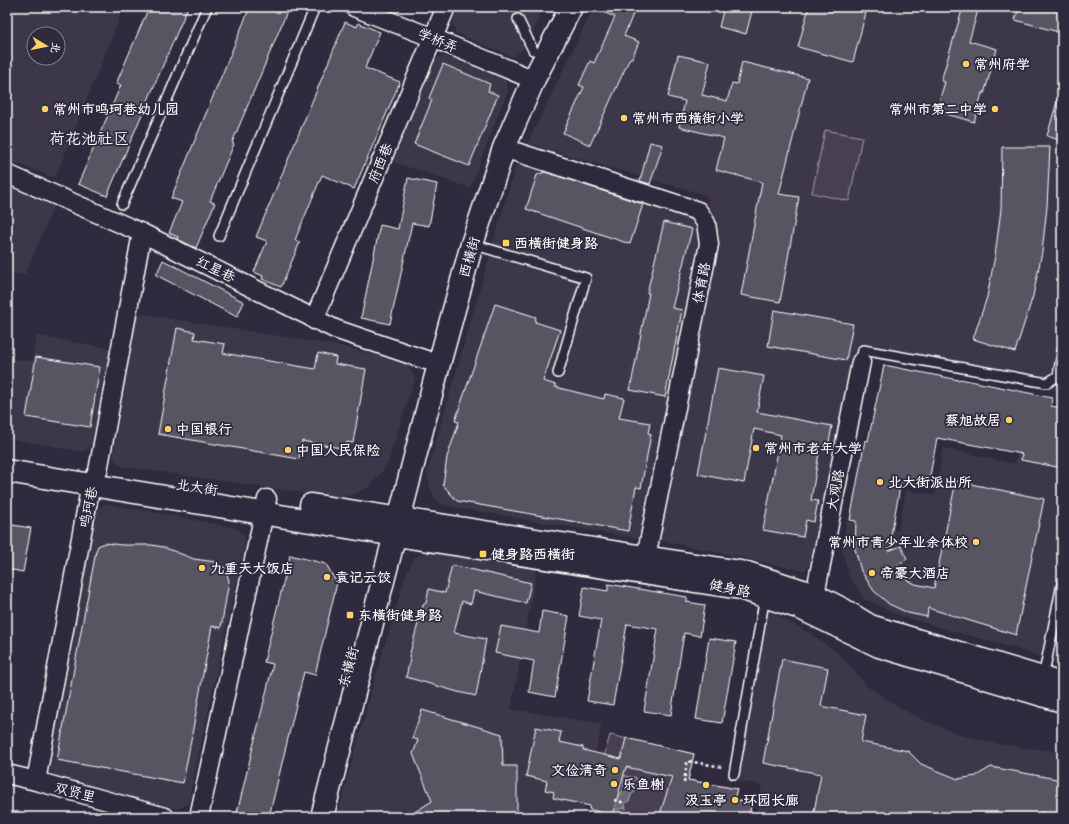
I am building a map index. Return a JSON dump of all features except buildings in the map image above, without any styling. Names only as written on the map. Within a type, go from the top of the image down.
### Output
[{"type":"main road","name":"西横街","points":[[391,526],[426,360],[461,240],[493,144],[533,50],[555,7]]},
{"type":"main road","name":"西横街","points":[[391,526],[472,244],[504,148],[534,79],[571,7]]},
{"type":"main road","name":"北大街","points":[[7,457],[94,478],[391,526]]},
{"type":"main road","name":"北大街","points":[[7,472],[94,478]]},
{"type":"main road","name":"健身路","points":[[391,526],[646,557],[747,573],[814,595],[842,609],[870,626],[1052,681]]},
{"type":"main road","name":"健身路","points":[[391,526],[740,588],[798,607],[879,646],[1062,701]]},
{"type":"main road","name":"东横街","points":[[309,817],[391,526]]},
{"type":"main road","name":"东横街","points":[[322,817],[391,526]]},
{"type":"street","name":"学桥弄","points":[[354,7],[522,75]]},
{"type":"street","name":"府西巷","points":[[314,320],[446,7]]},
{"type":"street","name":"体育路","points":[[504,148],[698,211],[706,223],[709,244],[646,557]]},
{"type":"street","name":"红星巷","points":[[7,174],[142,233],[294,308],[314,320],[335,329],[426,360]]},
{"type":"street","name":"鸣珂巷","points":[[36,781],[142,233]]},
{"type":"street","name":"大观路","points":[[814,595],[861,362]]},
{"type":"street","points":[[199,817],[266,506]]},
{"type":"street","name":"双贤里","points":[[7,774],[166,817]]},
{"type":"lane","points":[[122,204],[207,7]]},
{"type":"lane","points":[[219,236],[315,7]]},
{"type":"lane","points":[[518,19],[533,50]]},
{"type":"lane","points":[[472,244],[586,278],[558,373]]},
{"type":"lane","points":[[861,362],[863,350],[1047,384],[1058,376],[1062,352]]},
{"type":"lane","points":[[1052,681],[1062,584]]},
{"type":"lane","points":[[734,771],[765,596]]},
{"type":"path","points":[[684,783],[686,761],[734,771]]},
{"type":"path","points":[[614,800],[625,803]]},
{"type":"shaded area","name":"常州市鸣珂巷幼儿园","points":[[7,7],[124,7],[55,178],[7,160]]},
{"type":"shaded area","points":[[458,7],[544,7],[526,47],[513,57],[456,33],[452,22]]},
{"type":"shaded area","points":[[594,7],[1062,7],[1062,392],[853,356],[811,562],[804,571],[660,540],[720,237],[706,195],[527,144]]},
{"type":"shaded area","points":[[443,55],[506,80],[508,90],[470,188],[393,162],[434,60]]},
{"type":"shaded area","points":[[825,130],[862,137],[849,201],[812,193]]},
{"type":"shaded area","points":[[517,161],[693,217],[699,242],[641,539],[452,507],[437,502],[430,488],[427,472]]},
{"type":"shaded area","points":[[7,185],[55,203],[25,275],[7,273]]},
{"type":"shaded area","points":[[136,313],[335,345],[407,363],[415,378],[387,465],[370,486],[353,495],[330,497],[120,466],[113,458]]},
{"type":"shaded area","points":[[37,336],[113,349],[96,443],[83,452],[7,438],[7,403],[13,359],[32,361]]},
{"type":"shaded area","name":"常州市青少年业余体校","points":[[1024,422],[1062,428],[1062,664],[1017,649],[900,616],[864,599],[849,576],[842,550],[846,521],[898,531],[906,490],[935,495],[943,448],[1015,464]]},
{"type":"shaded area","points":[[105,503],[236,528],[246,538],[188,804],[177,809],[55,777],[47,766],[93,513]]},
{"type":"shaded area","points":[[433,550],[537,568],[511,709],[602,724],[583,815],[588,817],[337,817],[372,688],[406,574],[415,557]]},
{"type":"shaded area","points":[[1062,604],[1062,652],[1056,636]]},
{"type":"shaded area","points":[[761,606],[811,634],[837,652],[868,687],[914,716],[961,735],[998,744],[1062,752],[1062,817],[755,817],[762,785],[727,779]]},
{"type":"shaded area","points":[[610,735],[694,754],[688,780],[737,789],[734,799],[752,804],[748,817],[614,817],[589,809]]},
{"type":"shaded area","points":[[622,776],[635,777],[637,779],[635,792],[631,795],[630,800],[625,803],[626,809],[622,808],[617,810],[614,809],[616,797],[620,796],[624,786]]},
{"type":"place","name":"常州府学","points":[[966,64]]},
{"type":"place","name":"常州市鸣珂巷幼儿园","points":[[45,109]]},
{"type":"place","name":"常州市第二中学","points":[[995,109]]},
{"type":"place","name":"常州市西横街小学","points":[[624,118]]},
{"type":"place","name":"西横街健身路","points":[[506,243]]},
{"type":"place","name":"蔡旭故居","points":[[1009,420]]},
{"type":"place","name":"中国银行","points":[[168,429]]},
{"type":"place","name":"常州市老年大学","points":[[756,448]]},
{"type":"place","name":"中国人民保险","points":[[288,450]]},
{"type":"place","name":"北大街派出所","points":[[880,482]]},
{"type":"place","name":"常州市青少年业余体校","points":[[976,542]]},
{"type":"place","name":"健身路西横街","points":[[483,554]]},
{"type":"place","name":"九重天大饭店","points":[[202,568]]},
{"type":"place","name":"帝豪大酒店","points":[[872,573]]},
{"type":"place","name":"袁记云饺","points":[[327,577]]},
{"type":"place","name":"东横街健身路","points":[[350,615]]},
{"type":"place","name":"文俭清奇","points":[[615,770]]},
{"type":"place","name":"乐鱼榭","points":[[614,784]]},
{"type":"place","name":"汲玉亭","points":[[706,785]]},
{"type":"place","name":"环园长廊","points":[[735,800]]},
{"type":"district","name":"荷花池社区","points":[[89,138]]}]
